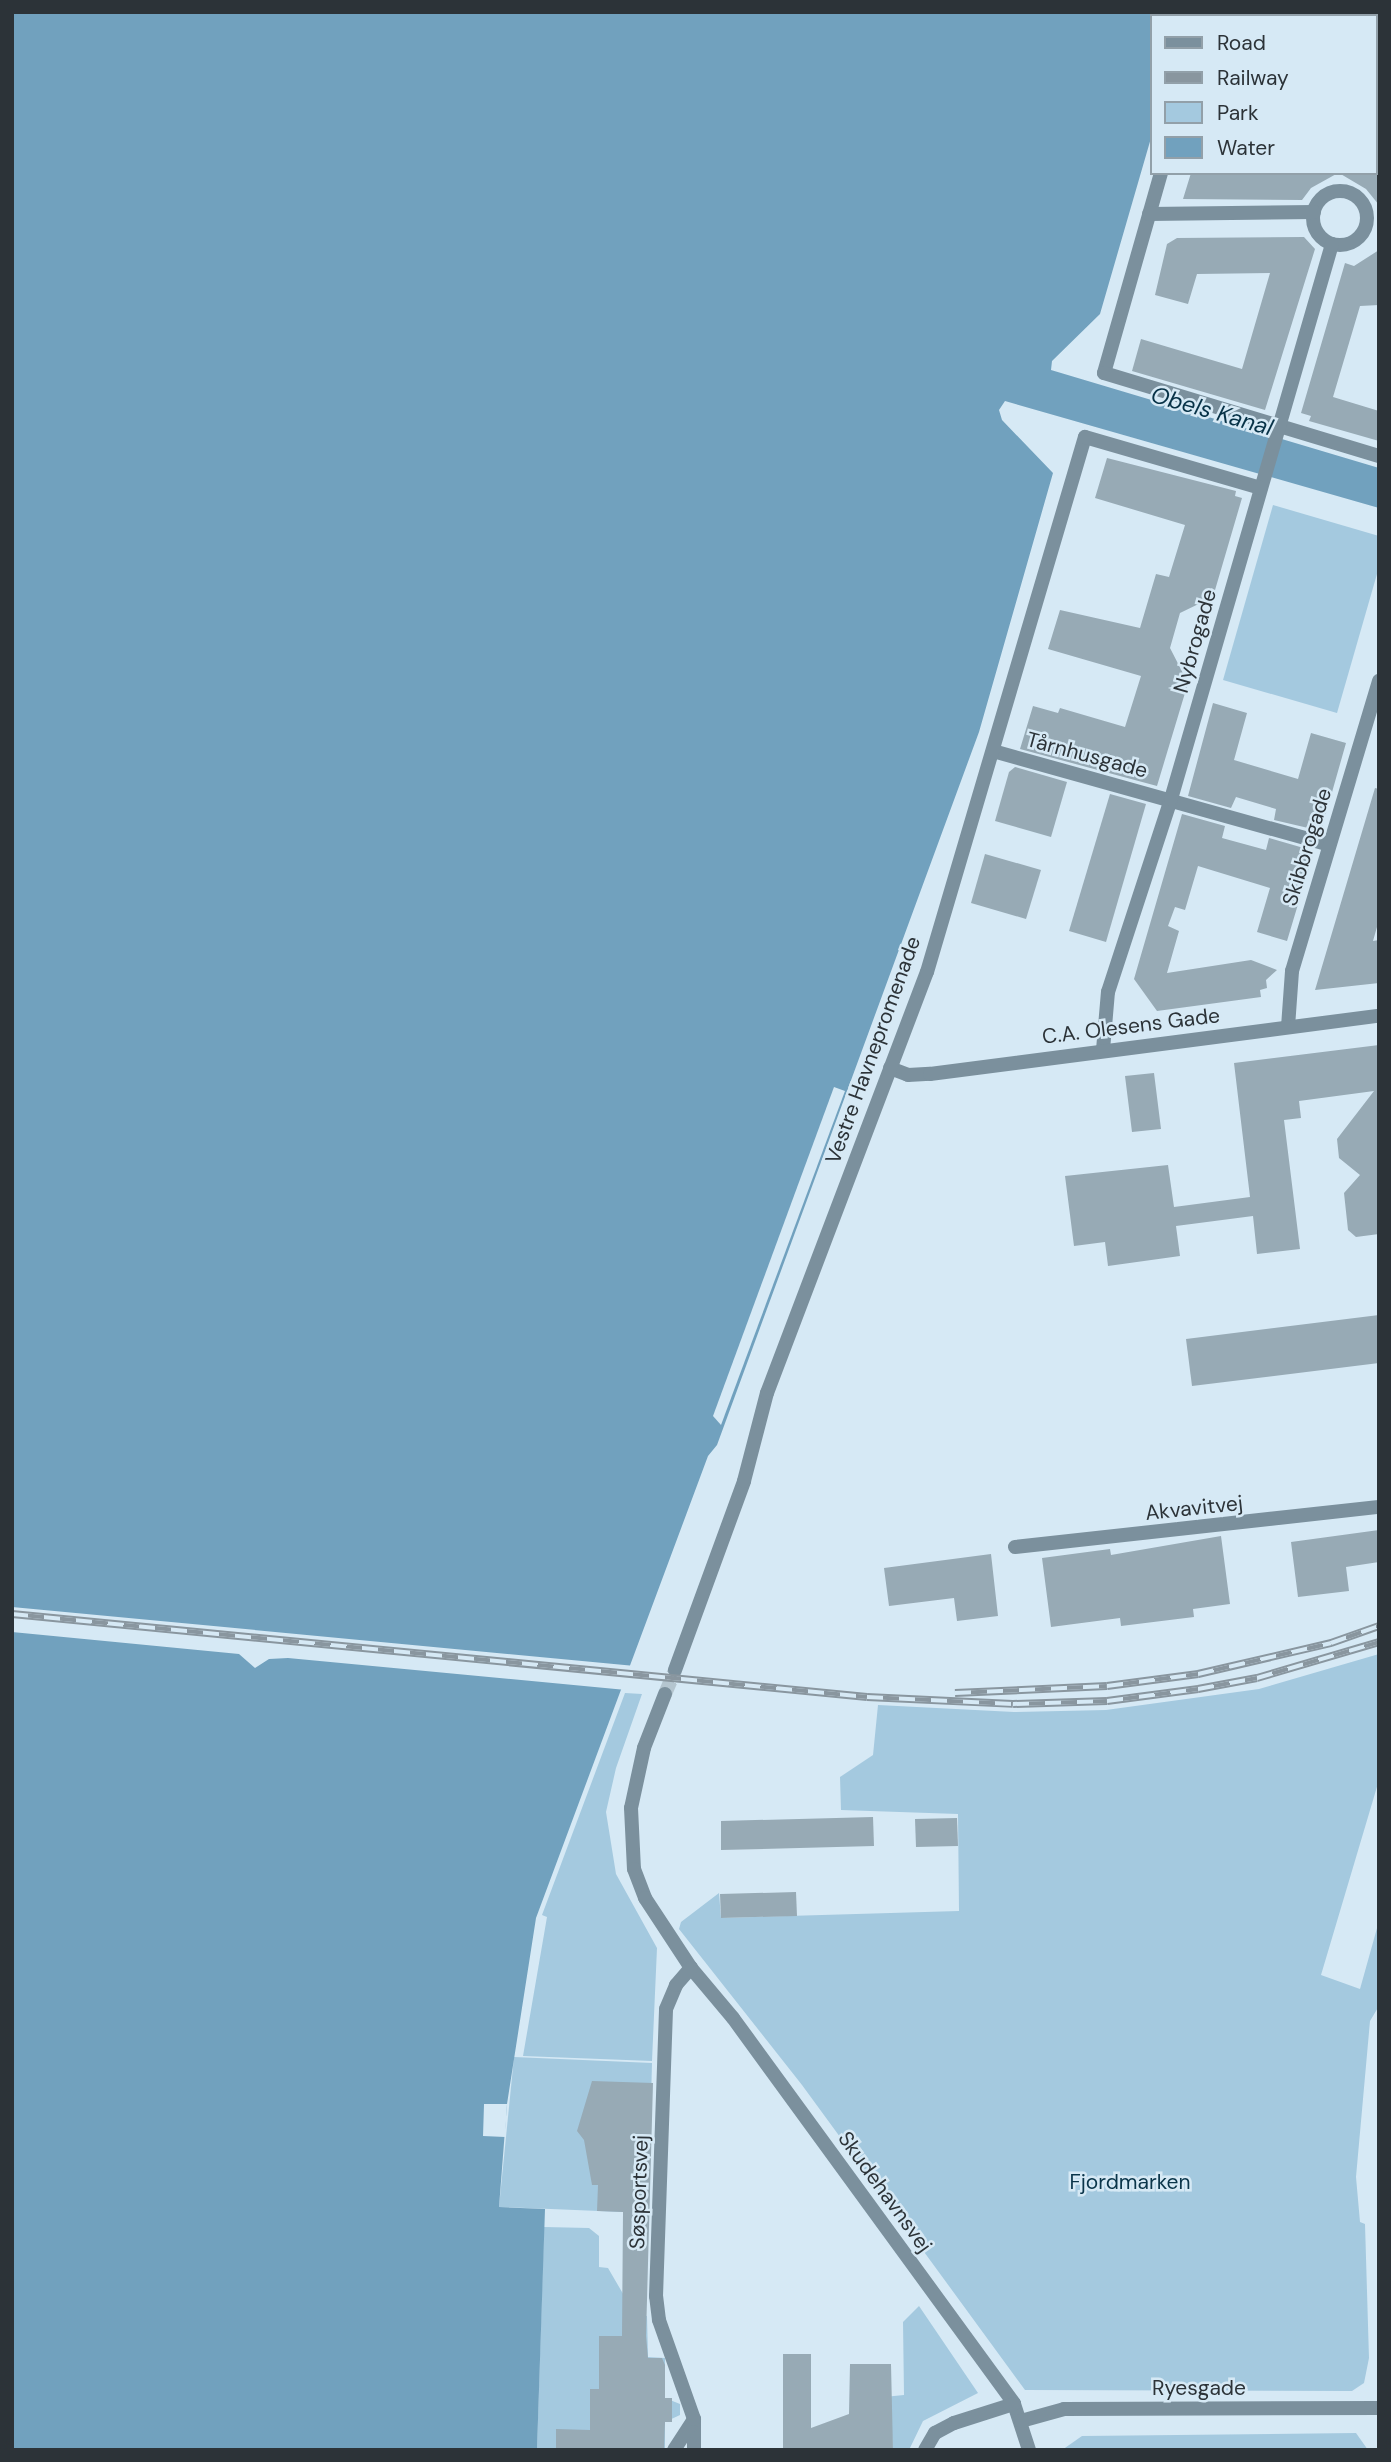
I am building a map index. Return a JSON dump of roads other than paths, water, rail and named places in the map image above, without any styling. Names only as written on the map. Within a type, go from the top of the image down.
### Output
[{"type":"street","points":[[1160,175],[1104,373],[1278,429],[1379,456]]},
{"type":"street","points":[[1341,191],[1371,205],[1373,222],[1352,242],[1332,244],[1316,230],[1314,212],[1324,197],[1341,191]]},
{"type":"street","points":[[1149,214],[1314,212]]},
{"type":"street","name":"Nybrogade","points":[[1103,1050],[1108,992],[1171,799],[1332,244]]},
{"type":"street","name":"Vestre Havnepromenade","points":[[675,1670],[744,1481],[766,1393],[927,972],[1085,437],[1263,483]]},
{"type":"street","name":"Skibbrogade","points":[[1288,1027],[1292,971],[1379,681]]},
{"type":"street","name":"Tårnhusgade","points":[[993,751],[1329,845]]},
{"type":"street","name":"C.A. Olesens Gade","points":[[890,1068],[908,1075],[930,1074],[1379,1016]]},
{"type":"street","name":"Akvavitvej","points":[[1015,1547],[1379,1507]]},
{"type":"street","points":[[666,1694],[635,1779],[630,1839],[645,1898],[691,1969]]},
{"type":"street","name":"Skudehavnsvej","points":[[691,1969],[733,2018],[1014,2404],[1029,2450]]},
{"type":"street","name":"Søsportsvej","points":[[691,1969],[676,1985],[666,2009],[656,2297],[659,2320],[694,2419],[694,2450]]},
{"type":"street","points":[[925,2450],[935,2433],[954,2423],[1014,2404]]},
{"type":"street","name":"Ryesgade","points":[[1021,2421],[1064,2409],[1379,2408]]},
{"type":"street","points":[[674,2450],[694,2419]]},
{"type":"water","points":[[12,12],[1188,12],[1150,14],[1150,141],[1100,314],[1052,361],[1051,370],[1379,468],[1379,508],[1005,401],[999,410],[1002,420],[1053,473],[979,732],[717,1445],[708,1456],[536,1918],[507,2104],[499,2207],[545,2209],[537,2450],[12,2450]]},
{"type":"tunnel","points":[[665,1694],[675,1670]]},
{"type":"railway","points":[[12,1614],[867,1697],[1013,1704],[1107,1701],[1198,1689],[1257,1678],[1379,1642]]},
{"type":"railway","points":[[955,1693],[1107,1686],[1198,1674],[1331,1643],[1379,1626]]},
{"type":"water label","name":"Obels Kanal","points":[[1212,411]]},
{"type":"park label","name":"Fjordmarken","points":[[1130,2182]]}]
